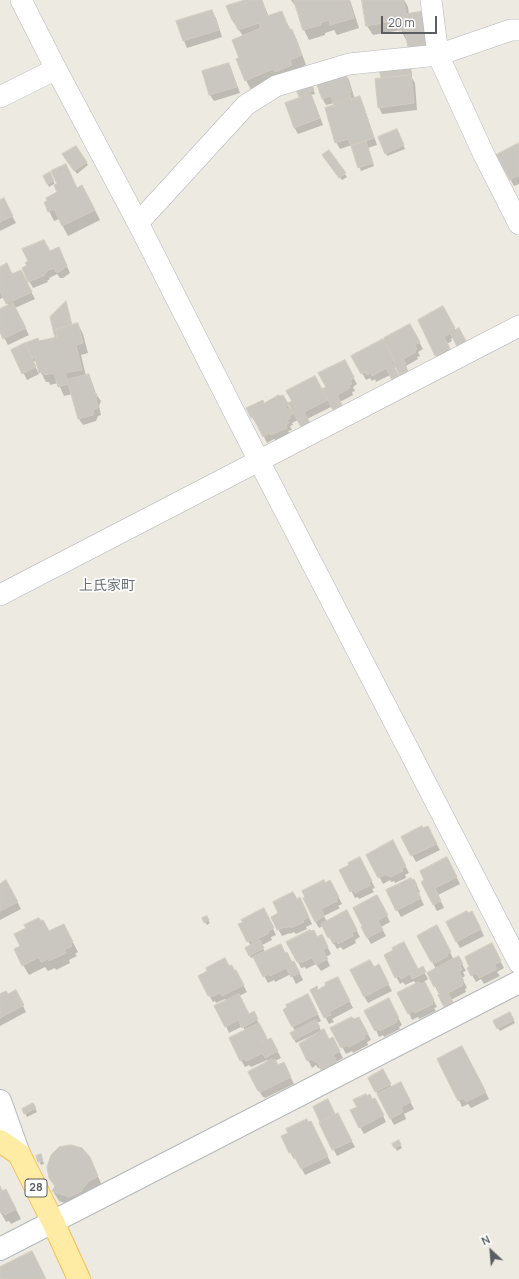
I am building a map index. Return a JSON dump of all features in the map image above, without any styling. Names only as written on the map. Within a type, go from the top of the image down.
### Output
[{"type":"main road","points":[[0,1142],[19,1154]]},
{"type":"main road","name":"28","points":[[19,1154],[53,1222],[79,1279]]},
{"type":"street","points":[[21,0],[138,223],[259,462],[519,963]]},
{"type":"street","points":[[431,0],[438,55],[484,155],[519,224]]},
{"type":"street","points":[[138,223],[246,105],[276,86],[350,64],[438,55],[511,30],[519,30]]},
{"type":"street","points":[[0,97],[56,69]]},
{"type":"street","points":[[0,595],[519,326]]},
{"type":"street","points":[[0,1250],[519,982]]},
{"type":"street","points":[[0,1101],[19,1154]]},
{"type":"building","points":[[245,0],[262,0],[267,16],[282,11],[289,30],[292,29],[302,55],[290,60],[292,65],[275,72],[273,69],[245,81],[236,59],[239,58],[232,40],[261,28],[259,23],[238,30],[234,19],[232,20],[226,6]]},
{"type":"building","points":[[294,0],[349,0],[354,18],[330,25],[329,20],[320,23],[321,25],[303,30]]},
{"type":"building","points":[[362,0],[403,0],[406,14],[423,11],[429,44],[408,48],[405,30],[399,31],[398,20],[366,26]]},
{"type":"building","points":[[212,10],[219,30],[183,41],[176,21]]},
{"type":"building","points":[[229,63],[237,87],[209,95],[202,71]]},
{"type":"building","points":[[411,68],[411,75],[381,78],[379,69]]},
{"type":"building","points":[[345,73],[352,100],[334,106],[331,96],[322,99],[316,82]]},
{"type":"building","points":[[411,75],[414,103],[378,108],[375,79]]},
{"type":"building","points":[[311,82],[314,90],[299,97],[296,89]]},
{"type":"building","points":[[311,94],[320,118],[294,128],[285,103]]},
{"type":"building","points":[[360,96],[374,138],[351,146],[348,139],[335,143],[325,108]]},
{"type":"building","points":[[397,129],[404,145],[385,154],[378,137]]},
{"type":"building","points":[[366,141],[373,163],[358,168],[351,146]]},
{"type":"building","points":[[519,143],[519,175],[510,180],[496,155]]},
{"type":"building","points":[[76,146],[87,162],[74,171],[62,154]]},
{"type":"building","points":[[329,150],[346,173],[339,178],[322,155]]},
{"type":"building","points":[[66,164],[77,188],[82,185],[95,210],[62,226],[54,209],[48,212],[44,202],[47,201],[46,198],[57,192],[54,185],[57,184],[51,171]]},
{"type":"building","points":[[50,172],[54,181],[47,184],[43,176]]},
{"type":"building","points":[[4,198],[13,216],[0,222],[0,200]]},
{"type":"building","points":[[44,240],[50,251],[59,247],[67,266],[59,272],[56,272],[54,268],[46,271],[47,272],[44,274],[45,275],[28,282],[22,268],[27,265],[25,263],[28,261],[22,249]]},
{"type":"building","points":[[7,263],[12,274],[21,270],[32,292],[6,304],[0,291],[0,267]]},
{"type":"building","points":[[66,301],[72,325],[56,329],[57,337],[55,338],[50,317]]},
{"type":"building","points":[[13,303],[26,328],[3,339],[0,332],[0,309]]},
{"type":"building","points":[[443,306],[455,328],[448,332],[449,334],[444,337],[450,348],[435,356],[418,320]]},
{"type":"building","points":[[78,323],[83,343],[76,345],[82,370],[65,373],[68,384],[58,387],[54,373],[44,375],[43,372],[39,373],[35,358],[32,358],[25,343],[38,338],[39,341],[57,337],[56,329]]},
{"type":"building","points":[[410,324],[420,342],[415,345],[417,349],[414,350],[416,352],[403,359],[406,364],[404,365],[407,372],[400,376],[393,362],[395,360],[384,338]]},
{"type":"building","points":[[459,328],[466,341],[457,346],[450,333]]},
{"type":"building","points":[[383,339],[394,360],[391,362],[399,376],[392,380],[386,368],[372,376],[371,373],[367,375],[366,372],[361,374],[351,356]]},
{"type":"building","points":[[25,343],[36,367],[22,374],[11,350]]},
{"type":"building","points":[[345,360],[354,377],[350,381],[352,384],[349,385],[350,388],[337,395],[342,405],[333,410],[322,389],[326,387],[318,373]]},
{"type":"building","points":[[89,374],[94,393],[97,394],[96,399],[98,408],[94,409],[93,415],[78,419],[67,380]]},
{"type":"building","points":[[315,376],[328,400],[304,412],[310,423],[301,427],[288,403],[292,401],[286,391]]},
{"type":"building","points":[[279,395],[283,395],[289,405],[285,407],[286,409],[290,408],[293,414],[289,416],[291,418],[287,420],[289,423],[286,425],[287,428],[271,435],[270,433],[263,437],[253,417],[251,418],[246,408],[263,400],[264,403]]},
{"type":"building","points":[[422,826],[423,828],[428,826],[437,844],[411,856],[401,837]]},
{"type":"building","points":[[393,840],[406,866],[402,868],[403,871],[390,877],[386,874],[378,878],[366,855]]},
{"type":"building","points":[[360,857],[372,881],[369,882],[371,885],[355,893],[353,890],[350,892],[339,870],[349,865],[348,863]]},
{"type":"building","points":[[447,857],[457,877],[435,888],[441,901],[433,905],[421,882],[424,880],[420,871]]},
{"type":"building","points":[[411,878],[412,880],[414,879],[417,885],[415,886],[421,898],[396,911],[386,890]]},
{"type":"building","points":[[6,880],[18,902],[0,911],[0,884]]},
{"type":"building","points":[[324,880],[325,883],[330,880],[339,897],[336,899],[337,901],[321,909],[324,916],[315,922],[303,898],[305,897],[302,891]]},
{"type":"building","points":[[293,892],[297,899],[300,897],[309,917],[303,920],[304,922],[291,928],[290,926],[277,930],[271,917],[278,913],[273,902]]},
{"type":"building","points":[[377,895],[388,915],[378,920],[383,930],[367,938],[353,908]]},
{"type":"building","points":[[264,908],[274,928],[268,931],[269,933],[252,942],[251,940],[247,942],[238,924],[243,922],[241,920]]},
{"type":"building","points":[[347,910],[357,930],[352,933],[353,936],[338,944],[337,941],[333,943],[330,937],[328,938],[321,924]]},
{"type":"building","points":[[467,911],[468,913],[472,911],[481,929],[456,942],[446,922]]},
{"type":"building","points":[[207,916],[209,920],[204,923],[202,918]]},
{"type":"building","points":[[39,918],[41,921],[43,920],[49,931],[64,924],[73,942],[71,943],[72,946],[64,950],[66,953],[49,961],[48,959],[41,962],[39,957],[22,966],[14,949],[20,946],[14,934],[26,928],[24,925]]},
{"type":"building","points":[[437,925],[451,952],[447,954],[448,956],[435,963],[434,961],[431,962],[417,936]]},
{"type":"building","points":[[310,930],[314,930],[317,937],[322,934],[328,947],[323,950],[328,959],[316,965],[312,958],[301,963],[300,961],[297,962],[286,942]]},
{"type":"building","points":[[260,940],[264,948],[249,956],[245,948]]},
{"type":"building","points":[[404,942],[418,969],[423,966],[426,972],[412,979],[410,974],[401,979],[399,976],[395,978],[384,955],[393,950],[392,948]]},
{"type":"building","points":[[492,943],[501,961],[494,965],[497,969],[479,978],[477,973],[471,976],[467,968],[469,967],[465,957]]},
{"type":"building","points":[[281,944],[285,953],[287,952],[292,962],[294,961],[300,973],[291,977],[286,968],[270,976],[269,974],[263,977],[253,957]]},
{"type":"building","points":[[459,956],[463,964],[460,965],[462,970],[459,971],[464,981],[462,982],[463,985],[448,993],[453,1002],[444,1007],[438,995],[440,993],[436,986],[434,987],[427,973]]},
{"type":"building","points":[[225,958],[229,966],[232,965],[234,970],[236,970],[244,985],[222,996],[220,993],[212,997],[210,995],[208,996],[198,976],[207,971],[206,968]]},
{"type":"building","points":[[370,960],[374,967],[379,964],[389,984],[364,997],[350,970]]},
{"type":"building","points":[[338,977],[350,1001],[329,1012],[331,1015],[324,1018],[310,990],[317,986],[318,990],[326,985],[325,983]]},
{"type":"building","points":[[419,982],[420,984],[425,982],[434,1000],[432,1002],[433,1004],[415,1013],[413,1011],[408,1014],[397,993]]},
{"type":"building","points":[[16,990],[24,1005],[0,1018],[0,994],[6,991],[8,994]]},
{"type":"building","points":[[239,994],[249,1014],[254,1011],[258,1019],[242,1028],[238,1020],[225,1027],[214,1006]]},
{"type":"building","points":[[308,994],[318,1014],[292,1027],[283,1010],[287,1007],[286,1005]]},
{"type":"building","points":[[389,998],[399,1018],[396,1020],[397,1022],[380,1031],[378,1029],[375,1031],[364,1011]]},
{"type":"building","points":[[510,1012],[514,1020],[497,1029],[493,1021]]},
{"type":"building","points":[[352,1017],[354,1019],[359,1017],[368,1034],[364,1035],[365,1038],[349,1047],[348,1045],[341,1048],[330,1028]]},
{"type":"building","points":[[316,1020],[320,1027],[294,1040],[290,1033]]},
{"type":"building","points":[[259,1023],[267,1038],[260,1043],[271,1038],[278,1051],[265,1058],[263,1053],[246,1061],[245,1058],[240,1061],[229,1038]]},
{"type":"building","points":[[324,1029],[329,1039],[333,1037],[340,1051],[333,1055],[337,1062],[321,1070],[317,1062],[313,1061],[312,1059],[307,1061],[299,1044]]},
{"type":"building","points":[[462,1046],[486,1092],[466,1102],[463,1098],[458,1101],[437,1059]]},
{"type":"building","points":[[272,1059],[273,1061],[275,1059],[278,1065],[284,1062],[291,1077],[261,1092],[258,1091],[248,1072]]},
{"type":"building","points":[[383,1069],[391,1084],[375,1092],[368,1078]]},
{"type":"building","points":[[401,1082],[411,1102],[401,1107],[403,1112],[390,1119],[377,1094]]},
{"type":"building","points":[[366,1094],[367,1096],[370,1094],[372,1099],[375,1098],[384,1115],[359,1128],[350,1110],[357,1107],[353,1100]]},
{"type":"building","points":[[328,1099],[335,1114],[320,1122],[313,1107]]},
{"type":"building","points":[[33,1103],[36,1108],[24,1114],[22,1109]]},
{"type":"building","points":[[338,1113],[352,1141],[332,1150],[319,1123]]},
{"type":"building","points":[[307,1119],[308,1122],[311,1121],[328,1156],[301,1169],[292,1152],[289,1153],[281,1136],[288,1133],[286,1129]]},
{"type":"building","points":[[399,1140],[401,1145],[394,1148],[392,1144]]},
{"type":"building","points":[[71,1145],[82,1148],[90,1157],[98,1176],[89,1181],[82,1191],[69,1197],[52,1191],[55,1186],[49,1178],[47,1167],[51,1155],[59,1147]]},
{"type":"building","points":[[41,1154],[43,1161],[38,1162],[36,1156]]},
{"type":"building","points":[[0,1186],[2,1191],[6,1189],[16,1209],[5,1215],[3,1212],[0,1213]]},
{"type":"building","points":[[32,1251],[46,1279],[0,1279],[0,1267]]},
{"type":"district","name":"上氏家町","points":[[107,586]]}]
